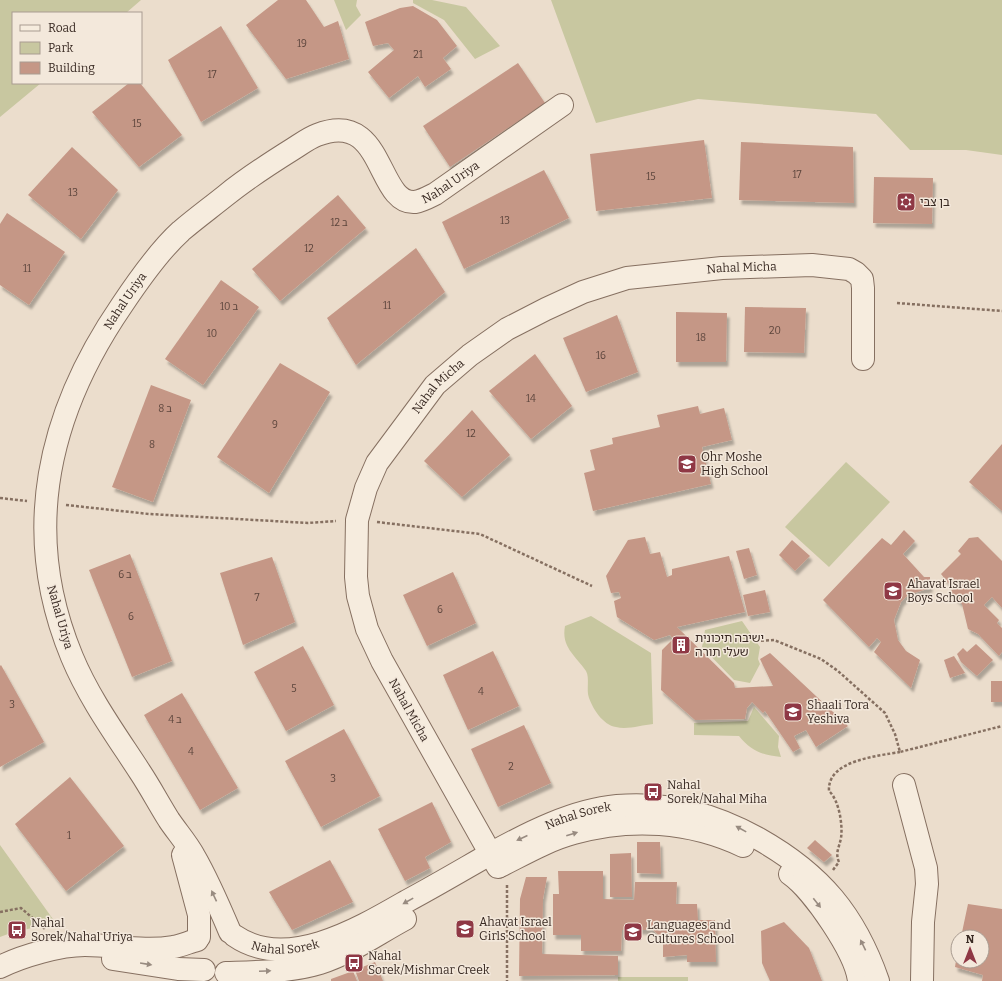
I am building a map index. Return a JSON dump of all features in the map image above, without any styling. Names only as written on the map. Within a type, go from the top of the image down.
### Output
[{"type":"street","name":"Nahal Uriya","points":[[232,934],[193,855],[112,730],[73,659],[60,625],[51,590],[44,532],[45,502],[48,475],[61,428],[81,374],[106,328],[136,284],[179,232],[253,174],[317,135],[335,130],[354,132],[365,140],[396,191],[403,198],[412,202],[435,194],[562,105]]},
{"type":"street","name":"Nahal Micha","points":[[499,867],[385,667],[367,629],[358,596],[356,577],[357,520],[366,488],[376,464],[435,384],[470,355],[507,329],[583,292],[627,278],[722,268],[812,265],[849,269],[862,279],[863,359]]},
{"type":"street","points":[[904,785],[919,838],[926,878],[922,981]]},
{"type":"street","name":"Nahal Sorek","points":[[38,954],[86,956],[210,974],[295,969],[320,963],[345,953],[499,867],[554,824],[584,813],[617,806],[642,806],[687,810],[712,816],[734,825],[768,844],[821,884],[844,910],[864,945],[878,981]]},
{"type":"street","name":"Nahal Uriya","points":[[169,820],[186,864],[199,916],[198,939]]},
{"type":"street","name":"Nahal Sorek","points":[[232,934],[246,944],[262,948],[291,949],[315,945],[336,938],[386,913],[499,867],[566,835],[618,824],[649,822],[708,832],[763,856],[792,875],[812,897],[842,939],[859,975],[859,981]]},
{"type":"street","points":[[213,928],[232,934],[240,945],[240,956],[235,966],[210,974],[194,958],[194,946],[198,939],[206,931],[213,928]]},
{"type":"street","name":"Nahal Sorek","points":[[0,967],[38,954],[84,945],[157,948],[174,947],[198,939]]},
{"type":"path","points":[[897,303],[1002,312]]},
{"type":"path","points":[[0,498],[149,514],[308,523],[357,520],[480,534],[592,586]]},
{"type":"path","points":[[756,641],[774,640],[821,659],[838,670],[885,713],[895,734],[900,752]]},
{"type":"path","points":[[821,884],[839,862],[836,855],[841,836],[839,805],[829,791],[832,777],[841,768],[855,762],[1002,726]]},
{"type":"path","points":[[499,867],[507,981]]},
{"type":"path","points":[[0,912],[21,908],[47,931]]},
{"type":"green space","points":[[0,0],[141,0],[127,12],[12,12],[12,84],[40,84],[0,117]]},
{"type":"green space","points":[[334,0],[357,0],[356,6],[361,15],[346,30]]},
{"type":"green space","points":[[413,0],[432,0],[466,7],[500,46],[475,59],[444,20],[413,3]]},
{"type":"green space","points":[[551,0],[1002,0],[1002,155],[966,150],[910,150],[876,114],[698,99],[596,123]]},
{"type":"green space","points":[[846,462],[890,502],[829,567],[785,527]]},
{"type":"green space","points":[[591,616],[651,653],[653,724],[630,728],[611,726],[599,716],[593,707],[588,695],[586,671],[567,645],[564,633],[565,626]]},
{"type":"green space","points":[[742,621],[760,647],[758,659],[760,664],[750,683],[734,680],[702,647],[705,630]]},
{"type":"green space","points":[[754,707],[779,736],[778,747],[781,757],[768,755],[753,749],[739,736],[694,735],[694,723],[748,721]]},
{"type":"green space","points":[[0,845],[55,922],[0,937]]},
{"type":"green space","points":[[618,977],[688,977],[688,981],[618,981]]},
{"type":"building","points":[[278,0],[306,0],[324,27],[338,21],[349,59],[286,79],[246,25]]},
{"type":"building","points":[[413,6],[437,20],[457,46],[443,58],[451,69],[425,87],[418,76],[389,98],[368,72],[394,50],[388,43],[373,46],[365,22],[400,8]]},
{"type":"building","points":[[221,26],[258,88],[201,122],[168,60]]},
{"type":"building","points":[[518,63],[545,103],[450,167],[423,126]]},
{"type":"building","points":[[128,84],[141,84],[182,135],[139,167],[92,112]]},
{"type":"building","points":[[704,140],[712,198],[596,211],[590,154]]},
{"type":"building","points":[[741,142],[853,147],[854,203],[739,200]]},
{"type":"building","points":[[72,147],[118,190],[81,239],[28,195]]},
{"type":"building","points":[[544,170],[569,218],[464,269],[442,222]]},
{"type":"building","points":[[874,177],[933,178],[932,224],[873,223]]},
{"type":"building","points":[[338,195],[366,228],[280,301],[252,269]]},
{"type":"building","points":[[7,213],[65,252],[29,305],[0,285],[0,224]]},
{"type":"building","points":[[416,248],[445,292],[356,365],[327,318]]},
{"type":"building","points":[[221,280],[259,307],[203,385],[165,359]]},
{"type":"building","points":[[745,307],[806,308],[804,353],[744,352]]},
{"type":"building","points":[[676,312],[727,313],[726,362],[676,362]]},
{"type":"building","points":[[617,315],[638,372],[586,392],[563,338]]},
{"type":"building","points":[[535,354],[572,406],[531,439],[489,391]]},
{"type":"building","points":[[280,363],[330,392],[269,493],[217,457]]},
{"type":"building","points":[[151,385],[191,400],[153,502],[112,487]]},
{"type":"building","points":[[698,406],[700,414],[724,408],[732,440],[702,447],[711,484],[593,511],[584,473],[595,470],[590,450],[613,444],[612,438],[660,427],[657,415]]},
{"type":"building","points":[[472,410],[510,455],[462,497],[424,461]]},
{"type":"building","points":[[1002,444],[1002,511],[969,482]]},
{"type":"building","points":[[904,530],[915,541],[903,554],[924,577],[930,577],[930,588],[908,595],[901,602],[894,620],[898,640],[906,651],[920,660],[911,688],[874,652],[881,642],[877,638],[869,647],[823,600],[882,538],[891,545]]},
{"type":"building","name":"ישיבה תיכונית שעלי תורה","points":[[645,537],[650,554],[660,552],[667,577],[672,575],[672,569],[729,556],[745,612],[677,627],[734,683],[735,688],[773,686],[760,659],[770,653],[848,726],[816,747],[806,730],[794,736],[800,748],[793,752],[765,711],[763,713],[752,702],[747,708],[745,719],[695,720],[661,690],[662,650],[673,639],[670,635],[654,640],[617,617],[614,601],[621,598],[619,592],[611,593],[606,576],[628,540]]},
{"type":"building","points":[[978,537],[1002,561],[1002,608],[992,597],[984,605],[999,620],[997,623],[1002,628],[1002,652],[999,656],[978,634],[968,629],[962,604],[949,593],[953,589],[941,574],[961,554],[958,551],[969,538]]},
{"type":"building","points":[[792,540],[810,556],[795,571],[779,555]]},
{"type":"building","points":[[749,548],[757,575],[744,579],[736,551]]},
{"type":"building","points":[[130,554],[172,661],[132,677],[89,570]]},
{"type":"building","points":[[272,557],[295,622],[243,645],[220,573]]},
{"type":"building","points":[[453,572],[476,623],[427,646],[403,595]]},
{"type":"building","points":[[765,590],[770,612],[748,616],[743,595]]},
{"type":"building","points":[[976,644],[993,660],[977,676],[961,662],[957,654],[963,648],[967,652]]},
{"type":"building","points":[[303,646],[334,705],[286,731],[254,672]]},
{"type":"building","points":[[493,651],[519,706],[468,730],[443,675]]},
{"type":"building","points":[[954,656],[965,673],[950,678],[944,660]]},
{"type":"building","points":[[1,665],[44,742],[0,767],[0,666]]},
{"type":"building","points":[[991,681],[1002,681],[1002,702],[991,702]]},
{"type":"building","points":[[182,693],[238,788],[200,810],[144,715]]},
{"type":"building","points":[[524,725],[551,783],[498,807],[471,749]]},
{"type":"building","points":[[344,729],[380,796],[321,827],[285,761]]},
{"type":"building","points":[[70,777],[124,846],[66,891],[15,824]]},
{"type":"building","points":[[432,802],[451,842],[425,857],[430,868],[405,881],[378,829]]},
{"type":"building","points":[[815,840],[832,855],[824,862],[807,848]]},
{"type":"building","points":[[637,842],[660,842],[661,874],[637,873]]},
{"type":"building","points":[[631,853],[632,897],[610,897],[610,854]]},
{"type":"building","points":[[330,860],[353,902],[292,930],[269,892]]},
{"type":"building","points":[[558,871],[603,871],[603,899],[634,900],[635,882],[677,882],[676,904],[697,904],[698,920],[715,920],[716,962],[687,962],[687,955],[663,957],[663,939],[653,930],[622,930],[621,951],[581,951],[581,935],[553,935],[553,894],[559,894]]},
{"type":"building","points":[[526,877],[547,877],[543,899],[542,954],[618,956],[618,975],[519,976],[520,899]]},
{"type":"building","points":[[968,904],[1002,909],[1002,981],[982,981],[983,975],[962,969],[990,969],[990,929],[963,929]]},
{"type":"building","points":[[784,922],[809,948],[822,981],[770,981],[762,963],[761,931]]},
{"type":"building","points":[[375,962],[383,981],[359,981],[355,970]]},
{"type":"building","points":[[353,971],[357,981],[331,981],[331,979]]},
{"type":"place","name":"בן צבי","points":[[906,202]]},
{"type":"place","name":"Ohr Moshe High School","points":[[687,464]]},
{"type":"place","name":"Ahavat Israel Boys School","points":[[893,591]]},
{"type":"place","name":"ישיבה תיכונית שעלי תורה","points":[[681,645]]},
{"type":"place","name":"Shaali Tora Yeshiva","points":[[793,712]]},
{"type":"place","name":"Nahal Sorek/Nahal Miha","points":[[653,792]]},
{"type":"place","name":"Ahavat Israel Girls School","points":[[465,929]]},
{"type":"place","name":"Nahal Sorek/Nahal Uriya","points":[[17,930]]},
{"type":"place","name":"Languages and Cultures School","points":[[633,932]]},
{"type":"place","name":"Nahal Sorek/Mishmar Creek","points":[[354,963]]}]
